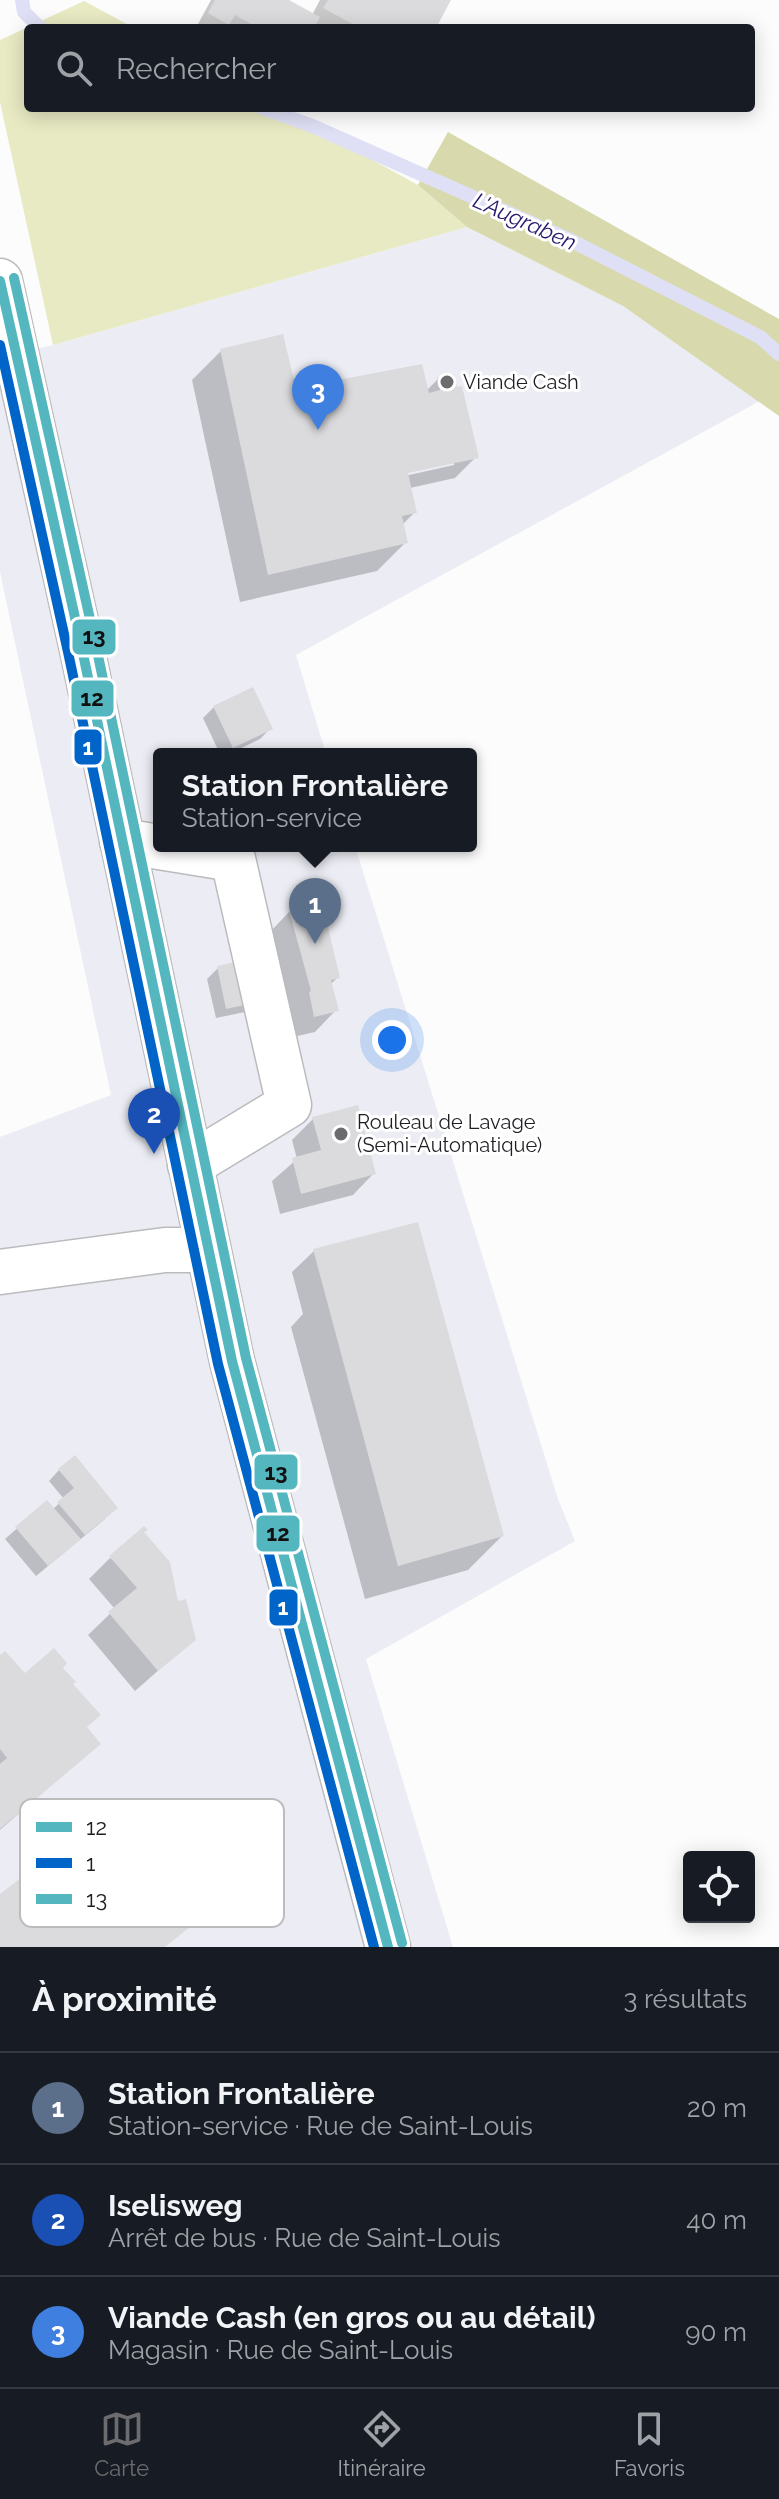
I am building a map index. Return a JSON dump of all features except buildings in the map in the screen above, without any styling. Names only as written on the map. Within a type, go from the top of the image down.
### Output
[{"type":"main road","points":[[0,281],[232,1361],[388,1947]]},
{"type":"main road","points":[[122,841],[153,846]]},
{"type":"main road","points":[[190,852],[233,859],[289,1105],[190,1165]]},
{"type":"main road","points":[[0,1272],[165,1250],[207,1250]]},
{"type":"shaded area","points":[[467,227],[623,306],[760,401],[296,655],[324,748],[153,748],[153,852],[357,852],[558,1499],[575,1541],[366,1659],[453,1947],[0,1947],[0,1137],[111,1095],[0,572],[0,357],[53,345]]},
{"type":"green space","points":[[84,1],[127,24],[34,24]]},
{"type":"green space","points":[[24,29],[24,112],[285,112],[418,185],[467,227],[53,345],[0,102],[0,40]]},
{"type":"green space","points":[[448,132],[779,319],[779,416],[623,306],[467,227],[418,185]]},
{"type":"waterway","name":"L'Augraben","points":[[22,0],[24,12],[36,24]]},
{"type":"waterway","name":"L'Augraben","points":[[273,112],[310,125],[570,240],[760,337],[779,354]]},
{"type":"transit line","name":"13","points":[[14,278],[96,646],[246,1358],[402,1943]]},
{"type":"transit line","name":"12","points":[[0,281],[82,649],[232,1361],[388,1947]]},
{"type":"transit line","name":"1","points":[[0,345],[218,1364],[374,1947]]},
{"type":"place","name":"Viande Cash","points":[[447,382]]},
{"type":"place","name":"Viande Cash (en gros ou au détail)","points":[[318,430]]},
{"type":"place","name":"Station Frontalière","points":[[315,944]]},
{"type":"place","name":"Rouleau de Lavage (Semi-Automatique)","points":[[341,1134]]},
{"type":"place","name":"Iselisweg","points":[[154,1154]]}]
